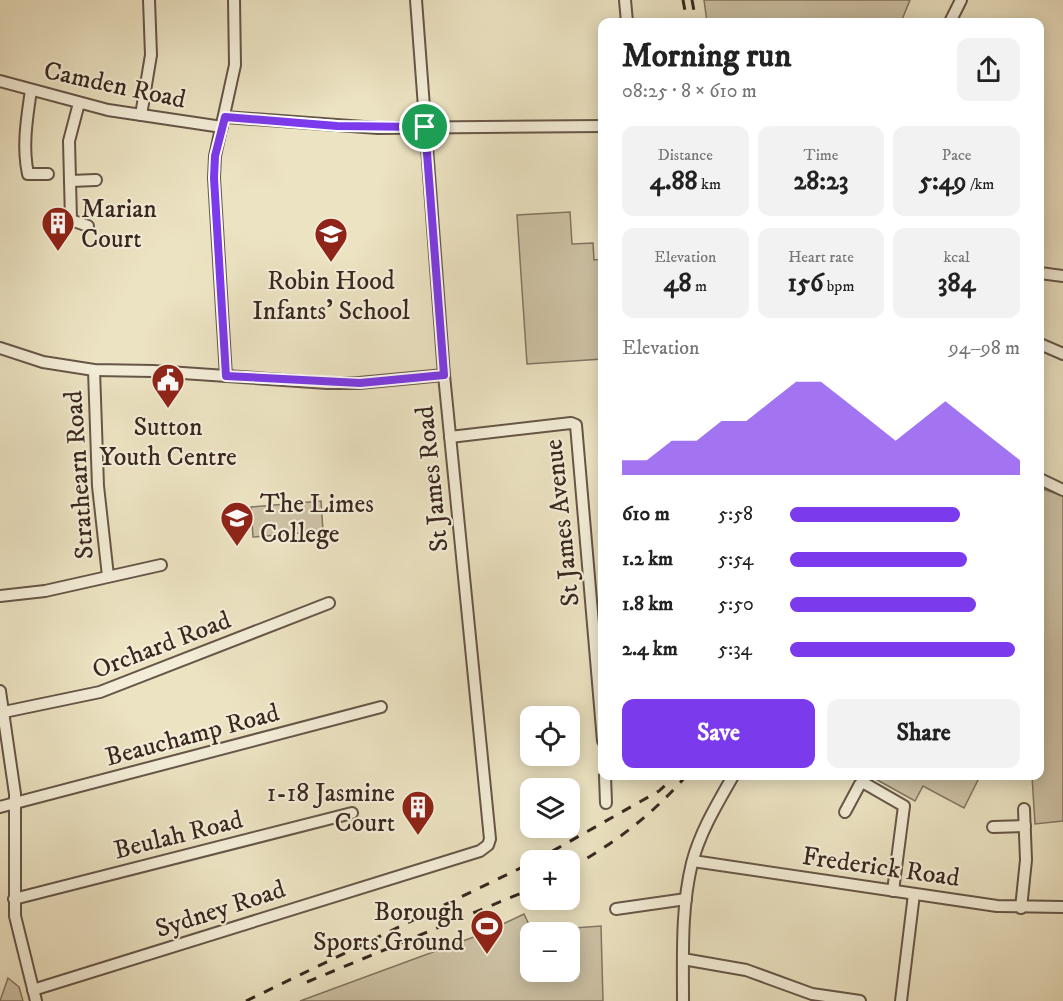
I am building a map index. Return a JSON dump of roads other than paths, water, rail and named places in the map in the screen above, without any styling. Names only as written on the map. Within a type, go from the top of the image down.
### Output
[{"type":"street","points":[[141,115],[151,55],[149,0]]},
{"type":"street","points":[[226,376],[214,178],[215,156],[235,65],[234,0]]},
{"type":"street","name":"St James Road","points":[[416,0],[444,375],[490,839],[488,845]]},
{"type":"street","points":[[625,0],[627,18]]},
{"type":"street","points":[[952,18],[961,0]]},
{"type":"street","name":"Camden Road","points":[[4,82],[79,103],[196,123],[425,127],[598,126]]},
{"type":"street","points":[[31,90],[26,124],[25,159],[28,174],[48,174]]},
{"type":"street","points":[[79,103],[69,141],[71,220],[88,226]]},
{"type":"street","points":[[70,181],[96,180]]},
{"type":"street","points":[[1044,274],[1063,276]]},
{"type":"street","points":[[1044,346],[1063,354]]},
{"type":"street","points":[[0,348],[43,362],[94,370],[360,383],[444,375]]},
{"type":"street","name":"Strathearn Road","points":[[94,370],[98,486],[108,576]]},
{"type":"street","name":"St James Avenue","points":[[450,437],[571,423],[576,425],[598,682]]},
{"type":"street","points":[[1044,481],[1063,490]]},
{"type":"street","points":[[0,596],[45,591],[161,565]]},
{"type":"street","name":"Orchard Road","points":[[4,712],[100,692],[329,603]]},
{"type":"street","points":[[0,691],[15,804],[14,899],[20,944],[34,995]]},
{"type":"street","name":"Beauchamp Road","points":[[0,807],[381,707]]},
{"type":"street","points":[[605,780],[606,803]]},
{"type":"street","points":[[683,1001],[686,899],[693,861],[704,831],[731,780]]},
{"type":"street","points":[[845,812],[860,784],[864,783],[904,806],[893,891]]},
{"type":"street","points":[[1021,908],[1026,860],[1024,809]]},
{"type":"street","name":"Beulah Road","points":[[14,899],[352,813]]},
{"type":"street","points":[[993,827],[1025,826]]},
{"type":"street","name":"Sydney Road","points":[[34,995],[480,851],[488,845]]},
{"type":"street","name":"Frederick Road","points":[[693,861],[1021,908],[1063,907]]},
{"type":"street","points":[[901,1001],[914,894]]},
{"type":"street","points":[[616,909],[686,899]]},
{"type":"street","points":[[683,959],[746,970],[820,996],[860,1001]]},
{"type":"railway","points":[[683,0],[686,18]]},
{"type":"railway","points":[[692,0],[695,18]]},
{"type":"railway","points":[[554,850],[659,791],[671,780]]},
{"type":"railway","points":[[580,862],[632,827],[682,780]]},
{"type":"railway","points":[[246,1001],[520,868]]},
{"type":"railway","points":[[307,982],[520,894]]},
{"type":"place","name":"Marian Court","points":[[58,252]]},
{"type":"place","name":"Robin Hood Infants' School","points":[[331,263]]},
{"type":"place","name":"Sutton Youth Centre","points":[[168,409]]},
{"type":"place","name":"The Limes College","points":[[237,547]]},
{"type":"place","name":"1-18 Jasmine Court","points":[[418,836]]},
{"type":"place","name":"Borough Sports Ground","points":[[487,955]]}]
